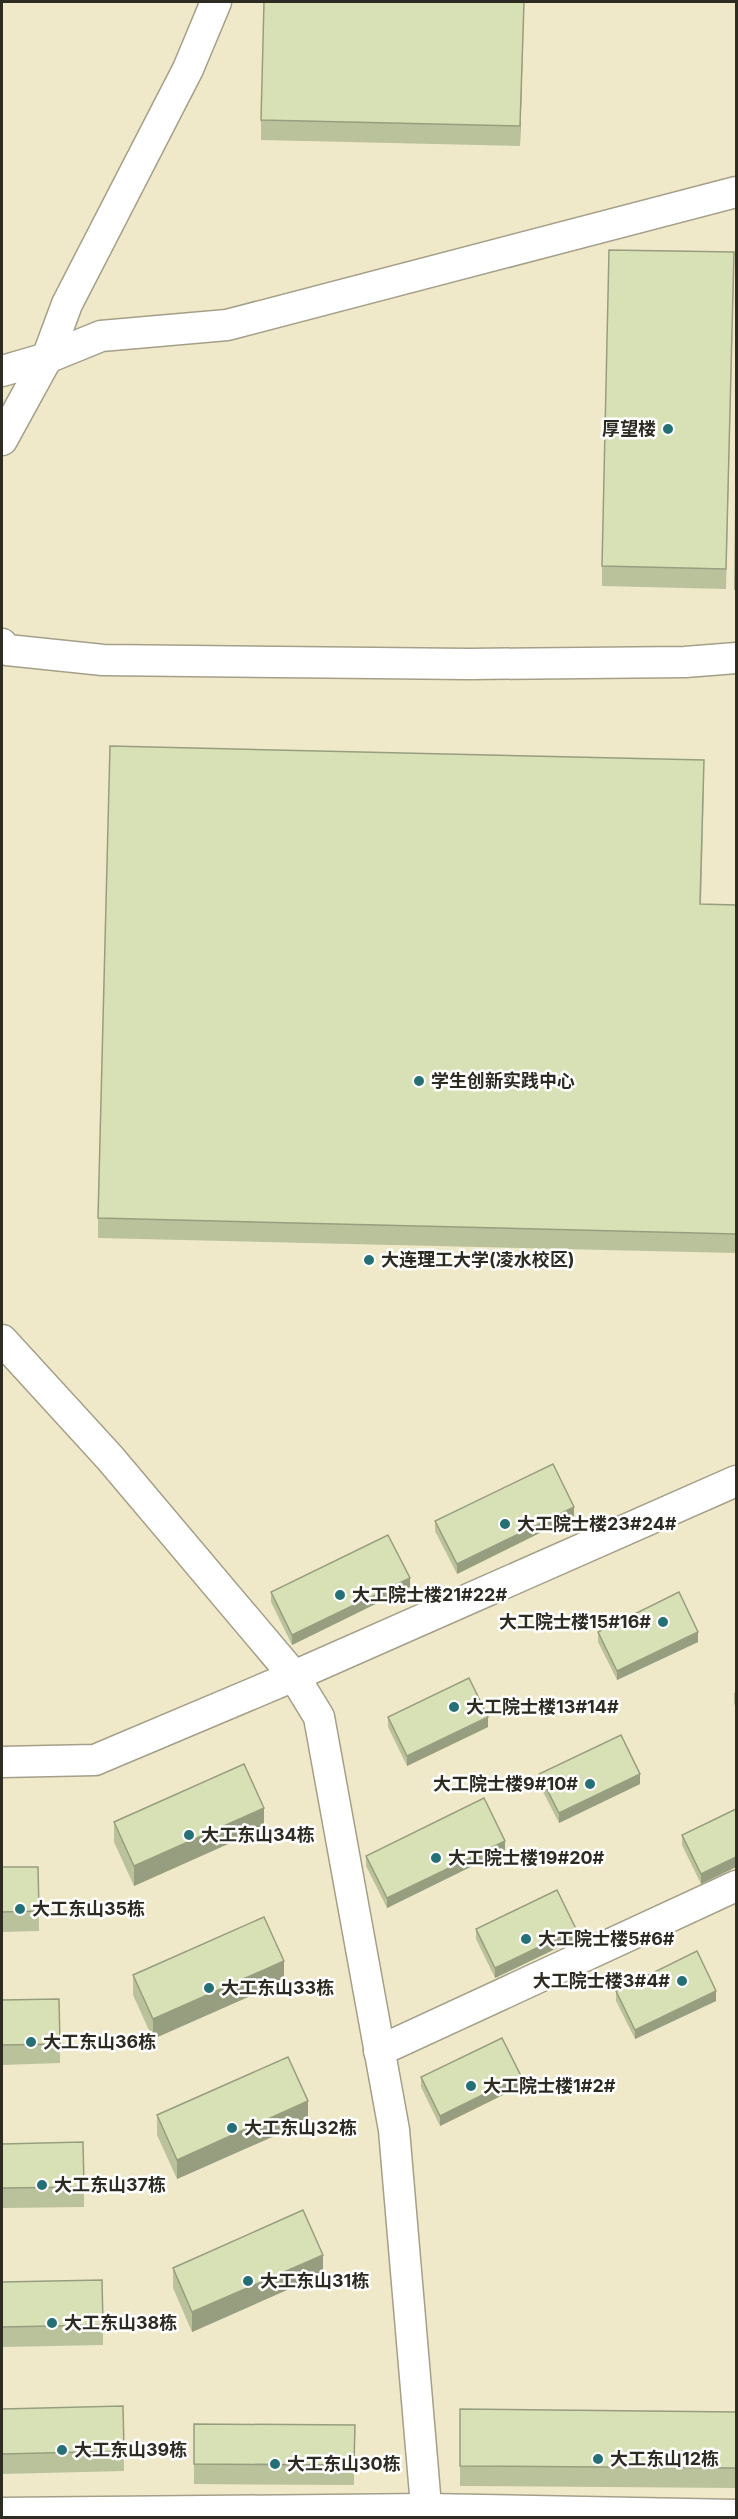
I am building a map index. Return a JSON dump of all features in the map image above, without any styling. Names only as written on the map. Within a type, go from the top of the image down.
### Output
[{"type":"street","points":[[2,440],[47,358],[67,304],[188,69],[216,2]]},
{"type":"street","points":[[2,370],[47,358],[101,336],[226,325],[736,192]]},
{"type":"street","points":[[2,644],[7,650],[103,660],[481,664],[685,662],[736,658]]},
{"type":"street","points":[[2,1340],[110,1458],[294,1676],[319,1716],[394,2130],[427,2513]]},
{"type":"street","points":[[2,1762],[95,1760],[294,1676],[736,1481]]},
{"type":"street","points":[[379,2051],[736,1886]]},
{"type":"street","points":[[2,2513],[736,2516]]},
{"type":"shaded area","name":"大连理工大学(凌水校区)","points":[[2,2],[736,2],[736,2517],[2,2517]]},
{"type":"building","points":[[264,2],[524,2],[520,126],[261,120]]},
{"type":"building","name":"厚望楼","points":[[609,250],[734,252],[726,569],[602,566]]},
{"type":"building","points":[[736,474],[736,589],[735,589]]},
{"type":"building","name":"学生创新实践中心","points":[[110,746],[704,760],[700,904],[736,905],[736,1234],[98,1218]]},
{"type":"building","name":"大工院士楼23#24#","points":[[553,1464],[574,1507],[457,1564],[435,1521]]},
{"type":"building","name":"大工院士楼21#22#","points":[[388,1535],[410,1578],[292,1635],[271,1592]]},
{"type":"building","name":"大工院士楼15#16#","points":[[679,1592],[698,1632],[617,1671],[598,1632]]},
{"type":"building","name":"大工院士楼13#14#","points":[[469,1678],[488,1717],[407,1756],[388,1717]]},
{"type":"building","name":"大工院士楼9#10#","points":[[621,1735],[640,1774],[559,1813],[539,1774]]},
{"type":"building","points":[[244,1764],[264,1808],[134,1866],[114,1822]]},
{"type":"building","name":"大工院士楼19#20#","points":[[484,1798],[505,1841],[387,1898],[366,1856]]},
{"type":"building","points":[[736,1809],[736,1857],[701,1874],[682,1835]]},
{"type":"building","points":[[2,1867],[38,1867],[39,1911],[2,1912]]},
{"type":"building","name":"大工院士楼5#6#","points":[[557,1890],[576,1929],[495,1968],[476,1929]]},
{"type":"building","points":[[264,1917],[284,1961],[153,2019],[133,1975]]},
{"type":"building","name":"大工院士楼3#4#","points":[[697,1951],[716,1991],[635,2030],[616,1991]]},
{"type":"building","points":[[59,1999],[60,2044],[2,2045],[2,2000]]},
{"type":"building","name":"大工院士楼1#2#","points":[[502,2038],[521,2076],[440,2116],[421,2077]]},
{"type":"building","points":[[288,2057],[308,2101],[177,2160],[157,2115]]},
{"type":"building","points":[[83,2142],[84,2187],[2,2188],[2,2144]]},
{"type":"building","points":[[303,2210],[323,2255],[192,2312],[173,2268]]},
{"type":"building","points":[[102,2280],[103,2325],[2,2327],[2,2282]]},
{"type":"building","points":[[123,2406],[124,2451],[2,2454],[2,2409]]},
{"type":"building","name":"大工东山12栋","points":[[460,2409],[736,2412],[736,2468],[460,2466]]},
{"type":"building","points":[[194,2424],[355,2425],[354,2465],[194,2464]]},
{"type":"place","name":"厚望楼","points":[[668,429]]},
{"type":"place","name":"学生创新实践中心","points":[[419,1081]]},
{"type":"place","name":"大连理工大学(凌水校区)","points":[[369,1260]]},
{"type":"place","name":"大工院士楼23#24#","points":[[505,1524]]},
{"type":"place","name":"大工院士楼21#22#","points":[[340,1595]]},
{"type":"place","name":"大工院士楼15#16#","points":[[663,1622]]},
{"type":"place","name":"大工院士楼13#14#","points":[[454,1707]]},
{"type":"place","name":"大工院士楼9#10#","points":[[590,1784]]},
{"type":"place","name":"大工东山34栋","points":[[189,1835]]},
{"type":"place","name":"大工院士楼19#20#","points":[[436,1858]]},
{"type":"place","name":"大工东山35栋","points":[[20,1909]]},
{"type":"place","name":"大工院士楼5#6#","points":[[526,1939]]},
{"type":"place","name":"大工院士楼3#4#","points":[[682,1981]]},
{"type":"place","name":"大工东山33栋","points":[[209,1988]]},
{"type":"place","name":"大工东山36栋","points":[[31,2042]]},
{"type":"place","name":"大工院士楼1#2#","points":[[471,2086]]},
{"type":"place","name":"大工东山32栋","points":[[232,2128]]},
{"type":"place","name":"大工东山37栋","points":[[42,2185]]},
{"type":"place","name":"大工东山31栋","points":[[248,2281]]},
{"type":"place","name":"大工东山38栋","points":[[52,2323]]},
{"type":"place","name":"大工东山39栋","points":[[62,2450]]},
{"type":"place","name":"大工东山12栋","points":[[598,2459]]},
{"type":"place","name":"大工东山30栋","points":[[275,2464]]}]
